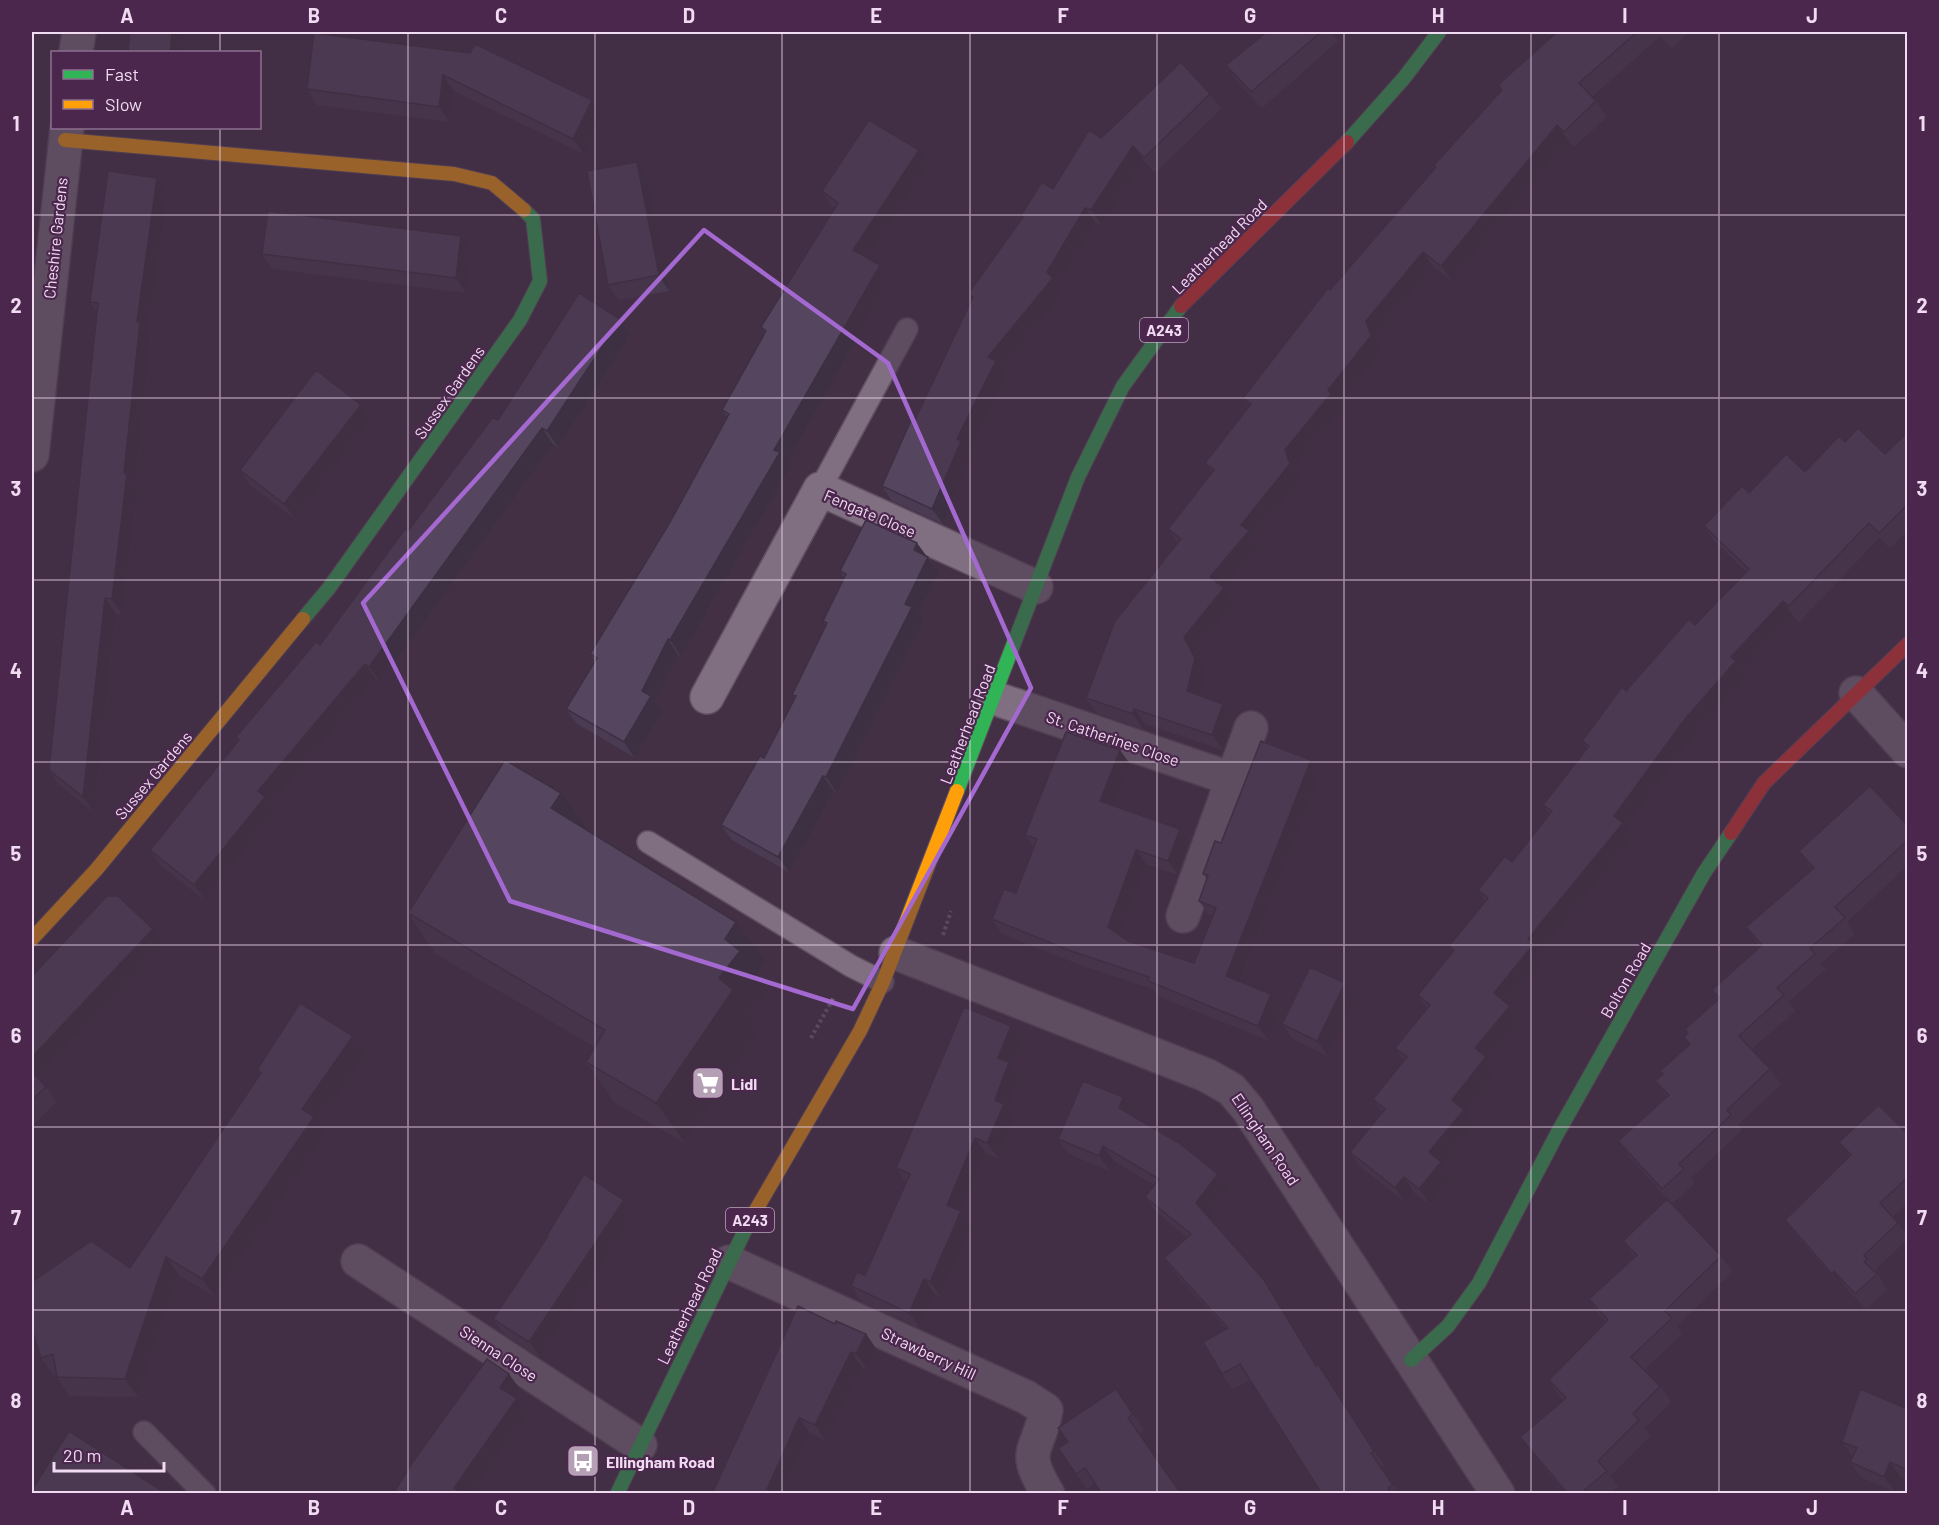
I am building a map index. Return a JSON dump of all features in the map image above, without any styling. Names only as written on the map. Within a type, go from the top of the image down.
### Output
[{"type":"main road","name":"Leatherhead Road","points":[[617,1494],[753,1214],[860,1031],[883,982],[1078,477],[1123,386],[1184,302],[1339,151],[1404,78],[1438,32]]},
{"type":"main road","name":"Sussex Gardens","points":[[32,939],[96,870],[330,588],[520,320],[540,281],[533,219],[512,198],[492,183],[454,174],[66,134]]},
{"type":"main road","name":"Bolton Road","points":[[1411,1360],[1448,1326],[1479,1283],[1557,1134],[1698,884],[1764,783],[1908,644]]},
{"type":"street","points":[[76,51],[79,32]]},
{"type":"street","name":"Cheshire Gardens","points":[[32,456],[66,134]]},
{"type":"street","name":"Fengate Close","points":[[707,697],[820,489],[1036,586]]},
{"type":"street","points":[[1856,693],[1908,751]]},
{"type":"street","name":"St. Catherines Close","points":[[994,698],[1232,779]]},
{"type":"street","points":[[1183,916],[1251,728]]},
{"type":"street","name":"Ellingham Road","points":[[896,953],[1206,1075],[1231,1089],[1248,1109],[1498,1494]]},
{"type":"street","name":"Sienna Close","points":[[358,1261],[640,1445]]},
{"type":"street","name":"Strawberry Hill","points":[[729,1262],[1026,1397],[1046,1410],[1043,1426],[1032,1450],[1034,1471],[1048,1494]]},
{"type":"lane","points":[[820,489],[907,329]]},
{"type":"lane","points":[[648,842],[851,966],[883,982]]},
{"type":"lane","points":[[144,1432],[205,1494]]},
{"type":"path","points":[[806,1048],[851,966]]},
{"type":"highlighted area","points":[[704,230],[888,363],[1031,688],[853,1009],[510,901],[363,603]]},
{"type":"building","points":[[130,32],[172,32],[170,51],[128,51]]},
{"type":"building","points":[[1267,32],[1321,32],[1251,92],[1226,65]]},
{"type":"building","points":[[1557,32],[1637,32],[1579,83],[1596,101],[1564,132],[1557,125],[1441,266],[1423,252],[1366,321],[1371,336],[1328,390],[1331,394],[1285,450],[1290,464],[1241,525],[1249,531],[1210,577],[1224,588],[1184,637],[1195,658],[1187,691],[1223,704],[1212,735],[1134,709],[1133,714],[1086,698],[1115,621],[1181,539],[1168,529],[1214,470],[1205,463],[1251,404],[1243,398],[1328,288],[1330,290],[1436,167],[1434,165],[1502,90],[1498,85]]},
{"type":"building","points":[[314,33],[470,53],[475,44],[592,100],[573,139],[443,75],[439,107],[307,89]]},
{"type":"building","points":[[1181,62],[1210,94],[1144,158],[1133,146],[1091,210],[1085,208],[1047,272],[1053,278],[988,357],[996,361],[957,439],[961,441],[932,509],[882,486],[912,418],[915,420],[973,297],[968,294],[1023,217],[1021,215],[1042,182],[1053,189],[1089,130],[1101,138]]},
{"type":"building","points":[[869,120],[919,150],[853,250],[880,265],[774,450],[780,452],[670,640],[668,639],[642,691],[651,696],[624,742],[566,709],[597,658],[590,654],[669,524],[729,414],[722,410],[766,331],[761,327],[838,203],[822,191]]},
{"type":"building","points":[[637,162],[659,275],[608,285],[587,171]]},
{"type":"building","points":[[108,171],[157,178],[137,322],[140,322],[124,473],[127,474],[112,599],[105,598],[83,797],[49,770],[98,303],[90,302]]},
{"type":"building","points":[[268,211],[461,236],[456,278],[262,254]]},
{"type":"building","points":[[579,293],[620,319],[547,431],[542,428],[369,667],[365,664],[258,791],[265,797],[194,885],[150,850],[239,740],[236,737],[316,642],[320,645],[405,529],[408,531],[493,417],[498,420]]},
{"type":"building","points":[[316,370],[361,405],[284,504],[240,470]]},
{"type":"building","points":[[1858,428],[1885,454],[1908,432],[1908,504],[1879,533],[1869,523],[1789,606],[1783,601],[1731,657],[1736,661],[1685,719],[1614,816],[1623,823],[1528,939],[1534,944],[1494,993],[1510,1006],[1475,1048],[1486,1057],[1452,1100],[1464,1110],[1429,1152],[1441,1162],[1419,1189],[1404,1177],[1395,1188],[1350,1152],[1385,1109],[1373,1099],[1407,1057],[1395,1048],[1430,1005],[1418,995],[1454,950],[1449,946],[1488,898],[1478,890],[1505,856],[1512,862],[1552,811],[1543,805],[1589,746],[1582,741],[1622,687],[1626,691],[1689,619],[1695,625],[1749,569],[1704,526],[1742,486],[1749,493],[1786,454],[1805,472],[1839,436],[1845,442]]},
{"type":"building","points":[[866,520],[917,543],[914,550],[928,557],[905,604],[912,607],[826,777],[823,776],[778,857],[721,825],[760,756],[764,758],[796,696],[792,695],[827,623],[823,621],[846,574],[840,571]]},
{"type":"building","points":[[1066,732],[1120,750],[1100,801],[1180,829],[1168,861],[1136,850],[1108,927],[1128,941],[1194,963],[1216,908],[1199,901],[1208,875],[1203,874],[1215,841],[1221,843],[1261,741],[1311,760],[1226,976],[1271,994],[1258,1026],[1148,981],[1149,977],[1071,951],[992,919],[1004,889],[1016,893],[1037,839],[1025,835]]},
{"type":"building","points":[[505,760],[561,793],[551,808],[736,922],[725,939],[740,951],[719,978],[733,990],[656,1103],[586,1062],[605,1030],[408,913]]},
{"type":"building","points":[[1870,786],[1908,826],[1908,840],[1835,907],[1845,918],[1810,948],[1815,954],[1777,988],[1784,995],[1739,1036],[1770,1069],[1727,1110],[1731,1115],[1679,1164],[1684,1169],[1662,1189],[1618,1141],[1669,1095],[1655,1081],[1663,1074],[1660,1071],[1690,1044],[1684,1037],[1688,1033],[1685,1029],[1720,998],[1712,990],[1762,945],[1746,927],[1814,868],[1799,851]]},
{"type":"building","points":[[107,896],[118,896],[153,929],[32,1057],[32,976]]},
{"type":"building","points":[[1310,967],[1345,983],[1317,1041],[1282,1024]]},
{"type":"building","points":[[300,1003],[353,1036],[302,1109],[314,1117],[202,1279],[166,1257],[125,1379],[57,1377],[53,1354],[41,1358],[32,1329],[32,1282],[91,1241],[130,1268],[261,1073],[257,1070]]},
{"type":"building","points":[[964,1007],[1011,1026],[998,1058],[1009,1062],[995,1100],[1004,1104],[987,1143],[975,1138],[947,1205],[961,1211],[930,1282],[924,1279],[909,1313],[851,1286],[857,1272],[865,1275],[910,1174],[896,1168]]},
{"type":"building","points":[[32,1072],[46,1087],[32,1100]]},
{"type":"building","points":[[1083,1081],[1123,1097],[1119,1108],[1179,1143],[1218,1174],[1196,1203],[1264,1280],[1316,1366],[1318,1364],[1374,1451],[1371,1453],[1393,1485],[1388,1488],[1392,1494],[1317,1494],[1320,1491],[1240,1364],[1222,1374],[1203,1342],[1228,1328],[1164,1258],[1191,1234],[1145,1197],[1159,1179],[1103,1146],[1099,1156],[1058,1139]]},
{"type":"building","points":[[1879,1105],[1908,1135],[1908,1177],[1880,1203],[1898,1223],[1864,1255],[1867,1259],[1864,1262],[1877,1274],[1855,1294],[1834,1271],[1832,1274],[1785,1220],[1851,1155],[1839,1142]]},
{"type":"building","points":[[584,1174],[624,1200],[529,1342],[493,1319],[548,1236]]},
{"type":"building","points":[[1667,1199],[1721,1256],[1665,1311],[1672,1318],[1631,1357],[1660,1386],[1633,1414],[1639,1420],[1598,1461],[1607,1471],[1580,1494],[1568,1494],[1520,1437],[1566,1398],[1549,1380],[1608,1320],[1589,1299],[1637,1255],[1623,1241]]},
{"type":"building","points":[[798,1306],[835,1324],[836,1321],[866,1334],[856,1354],[851,1352],[815,1425],[799,1418],[767,1489],[775,1494],[712,1494]]},
{"type":"building","points":[[487,1359],[509,1374],[500,1388],[517,1398],[454,1488],[458,1490],[456,1494],[393,1494],[412,1463]]},
{"type":"building","points":[[1116,1389],[1133,1414],[1128,1418],[1179,1491],[1176,1494],[1102,1494],[1085,1468],[1076,1474],[1058,1448],[1068,1442],[1058,1428]]},
{"type":"building","points":[[1860,1389],[1908,1409],[1908,1470],[1890,1462],[1884,1477],[1850,1462],[1857,1448],[1842,1442]]},
{"type":"building","points":[[69,1431],[167,1494],[32,1494],[32,1490]]},
{"type":"traffic: fast","points":[[1347,142],[1404,78],[1439,32]]},
{"type":"traffic: fast","points":[[303,619],[329,588],[520,320],[540,281],[533,219],[524,210]]},
{"type":"traffic: fast","points":[[957,791],[1078,477],[1123,386],[1181,306]]},
{"type":"traffic: fast","points":[[1411,1360],[1448,1326],[1479,1283],[1557,1134],[1704,873],[1731,833]]},
{"type":"traffic: fast","points":[[617,1494],[749,1222]]},
{"type":"traffic: slow","points":[[65,140],[454,174],[492,183],[524,210]]},
{"type":"traffic: slow","points":[[32,939],[96,870],[303,619]]},
{"type":"traffic: slow","points":[[749,1222],[860,1031],[883,982],[957,791]]},
{"type":"traffic: jam","points":[[1181,306],[1347,142]]},
{"type":"traffic: jam","points":[[1731,833],[1764,783],[1908,644]]},
{"type":"place","name":"Lidl","points":[[708,1083]]},
{"type":"place","name":"Ellingham Road","points":[[583,1461]]}]
